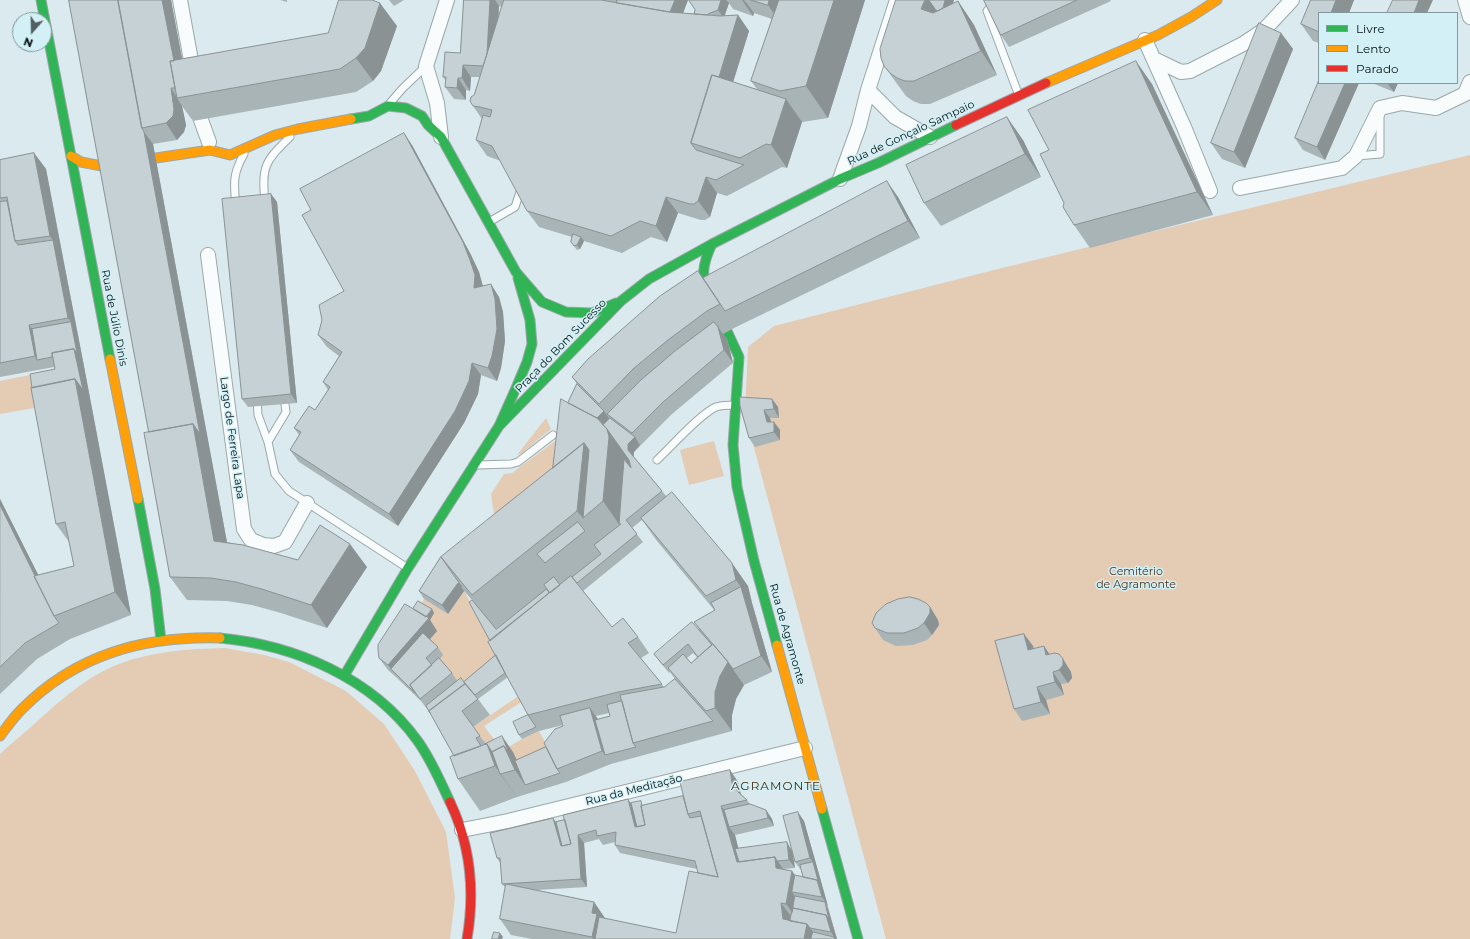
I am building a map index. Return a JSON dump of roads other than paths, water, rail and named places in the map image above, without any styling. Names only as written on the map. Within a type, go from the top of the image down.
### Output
[{"type":"main road","name":"Rua de Júlio Dinis","points":[[41,0],[155,589],[161,640]]},
{"type":"main road","name":"Rua de Gonçalo Sampaio","points":[[621,301],[649,279],[712,244],[840,180],[878,164],[930,137],[1019,95],[1145,40],[1191,17],[1217,0]]},
{"type":"main road","points":[[156,158],[210,150],[230,156],[275,135],[369,116],[388,106],[406,108],[422,116],[428,125],[441,136]]},
{"type":"main road","name":"Praça do Bom Sucesso","points":[[344,676],[408,568],[499,426],[527,362],[532,344],[530,320],[516,272],[441,136]]},
{"type":"main road","points":[[71,156],[81,162],[107,167]]},
{"type":"main road","points":[[709,298],[702,274],[703,266],[712,244]]},
{"type":"main road","name":"Praça do Bom Sucesso","points":[[516,272],[542,302],[566,312],[592,313],[621,301]]},
{"type":"main road","name":"Praça do Bom Sucesso","points":[[499,426],[621,301]]},
{"type":"main road","name":"Rua de Agramonte","points":[[727,331],[739,357],[733,445],[737,487],[754,561],[858,939]]},
{"type":"main road","points":[[0,736],[23,707],[53,682],[86,662],[123,648],[161,640],[206,636],[258,642],[309,658],[344,676],[381,700],[417,739],[431,762],[462,830],[471,875],[471,920],[467,939]]},
{"type":"street","points":[[180,0],[195,83]]},
{"type":"street","points":[[441,136],[437,103],[426,66],[447,0]]},
{"type":"street","points":[[840,180],[859,126],[868,90],[896,0]]},
{"type":"street","points":[[1154,60],[1181,72],[1190,71],[1243,44],[1264,30],[1292,0]]},
{"type":"street","points":[[1465,0],[1470,17]]},
{"type":"street","points":[[1145,40],[1184,126],[1210,192]]},
{"type":"street","points":[[1240,188],[1342,168],[1356,156],[1380,108],[1402,103],[1436,108],[1466,94],[1470,82]]},
{"type":"street","points":[[868,90],[895,117],[930,137]]},
{"type":"street","points":[[201,120],[209,142]]},
{"type":"street","name":"Largo de Ferreira Lapa","points":[[208,255],[244,528],[251,540],[263,545],[274,546],[285,542],[307,502]]},
{"type":"street","name":"Rua da Meditação","points":[[462,830],[515,819],[805,748]]},
{"type":"lane","points":[[996,0],[987,11],[1019,95]]},
{"type":"lane","points":[[388,106],[402,89],[426,66]]},
{"type":"lane","points":[[1356,156],[1380,154],[1380,108]]},
{"type":"lane","points":[[266,212],[263,184],[264,171],[268,159],[298,130]]},
{"type":"lane","points":[[237,217],[233,184],[238,165],[247,147]]},
{"type":"lane","points":[[489,222],[515,207],[520,192]]},
{"type":"lane","points":[[256,390],[258,415],[268,442],[275,474],[289,491],[408,568]]},
{"type":"lane","points":[[268,442],[286,412],[284,392]]},
{"type":"lane","points":[[657,460],[706,414],[716,408],[726,405],[735,405]]},
{"type":"lane","points":[[474,465],[511,464],[518,462],[553,435]]},
{"type":"district","name":"AGRAMONTE","points":[[776,786]]},
{"type":"park label","name":"Cemitério de Agramonte","points":[[1136,578]]}]
